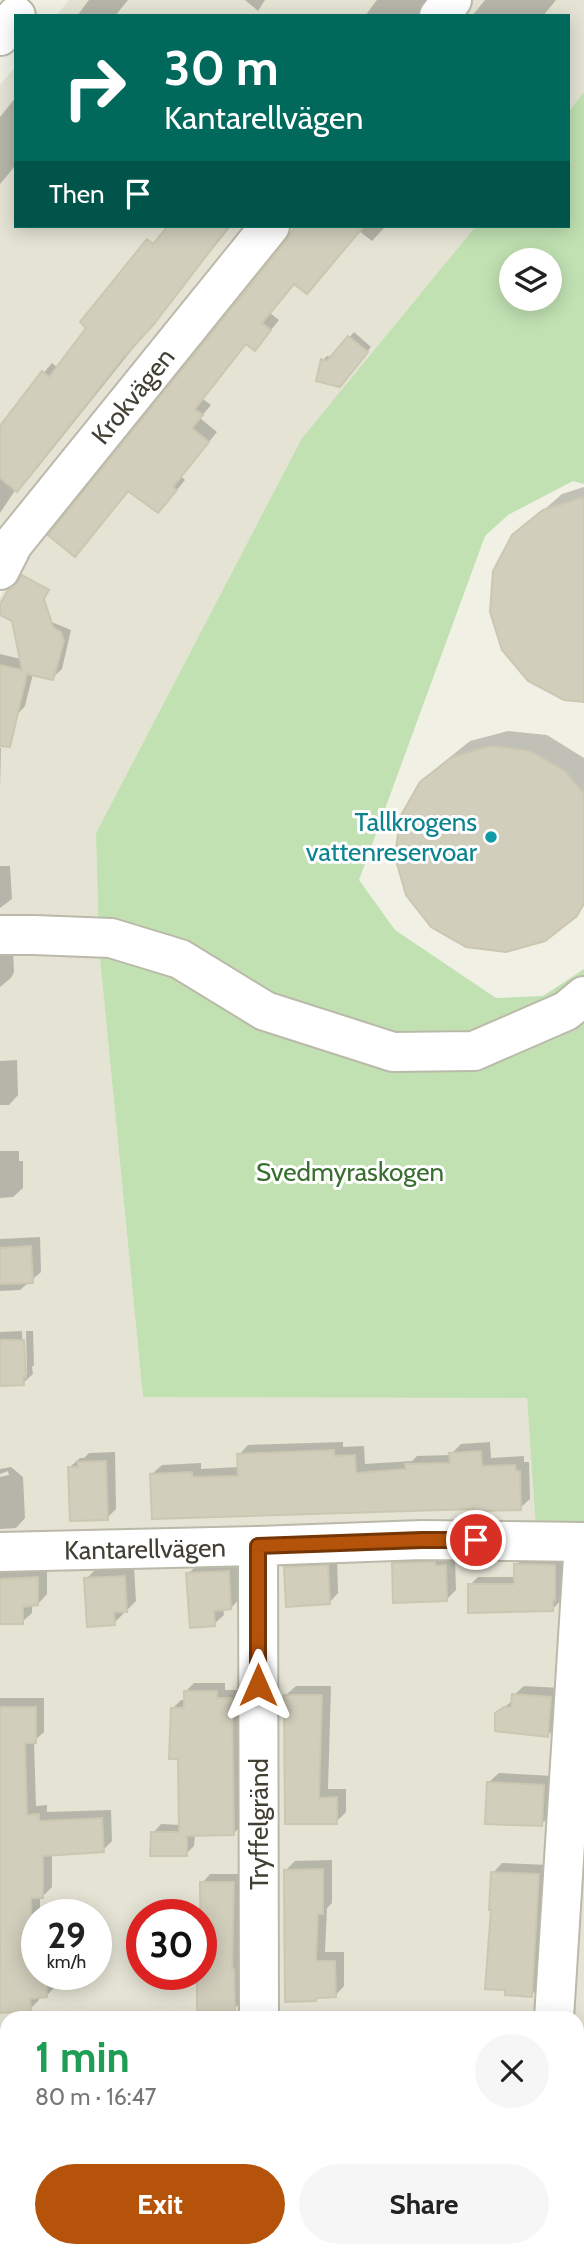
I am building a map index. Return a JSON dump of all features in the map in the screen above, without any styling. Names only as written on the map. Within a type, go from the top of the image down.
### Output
[{"type":"street","points":[[18,14],[29,0]]},
{"type":"street","points":[[441,14],[452,0]]},
{"type":"street","points":[[0,36],[14,18]]},
{"type":"street","name":"Krokvägen","points":[[0,570],[13,544],[268,228]]},
{"type":"street","points":[[17,935],[111,938],[180,959],[265,1012],[393,1052],[474,1051],[566,1011],[584,996]]},
{"type":"street","name":"Kantarellvägen","points":[[0,1552],[422,1540],[584,1542]]},
{"type":"street","points":[[554,2011],[584,1542]]},
{"type":"street","name":"Tryffelgränd","points":[[258,1546],[260,2011]]},
{"type":"shaded area","points":[[69,0],[433,0],[422,14],[58,14]]},
{"type":"shaded area","points":[[466,0],[584,0],[584,92],[570,110],[570,14],[455,14]]},
{"type":"shaded area","points":[[14,68],[14,228],[251,228],[0,545],[0,85]]},
{"type":"shaded area","points":[[283,228],[474,228],[302,438],[96,833],[99,948],[143,1396],[527,1398],[536,1529],[0,1544],[0,597],[21,556]]},
{"type":"shaded area","points":[[277,1555],[563,1555],[570,1567],[543,2011],[274,2011]]},
{"type":"shaded area","points":[[0,1568],[240,1568],[244,2011],[0,2011]]},
{"type":"shaded area","points":[[584,1748],[584,2011],[566,2011]]},
{"type":"green space","name":"Svedmyraskogen","points":[[584,92],[584,484],[573,481],[508,515],[485,536],[359,880],[395,930],[496,998],[543,996],[584,969],[584,1530],[536,1529],[527,1398],[143,1397],[99,948],[96,833],[302,438],[474,228],[570,228],[570,110]]},
{"type":"building","points":[[166,228],[227,228],[154,324],[123,358],[17,492],[0,478],[0,426],[42,371],[49,377],[86,328],[80,322],[147,239],[153,244]]},
{"type":"building","points":[[294,228],[362,228],[307,294],[294,284],[262,323],[271,330],[255,351],[246,344],[195,409],[203,415],[192,428],[209,442],[173,487],[177,490],[158,513],[128,491],[75,557],[48,535],[287,240]]},
{"type":"building","points":[[348,336],[368,352],[340,387],[316,381],[321,359],[327,361]]},
{"type":"building","points":[[584,497],[584,702],[564,700],[528,681],[502,650],[490,612],[493,571],[512,535],[543,510]]},
{"type":"building","points":[[22,575],[49,590],[44,599],[53,627],[61,632],[64,641],[53,680],[27,674],[10,747],[0,746],[0,665],[22,670],[12,621],[0,615],[0,604]]},
{"type":"building","name":"Tallkrogens vattenreservoar","points":[[491,746],[530,751],[565,771],[584,794],[584,903],[577,916],[545,941],[506,952],[466,947],[431,927],[406,895],[395,857],[400,817],[420,782],[452,757]]},
{"type":"building","points":[[31,1246],[33,1283],[0,1284],[0,1248]]},
{"type":"building","points":[[0,1340],[24,1340],[24,1385],[0,1386]]},
{"type":"building","points":[[334,1450],[334,1456],[355,1455],[356,1473],[406,1469],[405,1464],[450,1463],[449,1453],[481,1451],[482,1466],[515,1465],[516,1471],[520,1471],[521,1510],[475,1509],[152,1519],[150,1474],[192,1472],[192,1477],[238,1476],[237,1454]]},
{"type":"building","points":[[106,1461],[108,1520],[70,1521],[68,1467],[78,1467],[78,1462]]},
{"type":"building","points":[[435,1562],[435,1566],[446,1565],[447,1601],[393,1603],[392,1563]]},
{"type":"building","points":[[514,1564],[555,1565],[553,1611],[468,1613],[468,1584],[514,1584]]},
{"type":"building","points":[[328,1565],[330,1604],[286,1607],[284,1567]]},
{"type":"building","points":[[229,1571],[231,1609],[214,1611],[215,1626],[190,1628],[186,1573]]},
{"type":"building","points":[[125,1576],[127,1612],[114,1612],[115,1625],[87,1627],[84,1578]]},
{"type":"building","points":[[38,1577],[38,1605],[23,1607],[23,1624],[0,1624],[0,1579]]},
{"type":"building","points":[[184,1691],[217,1691],[217,1698],[232,1698],[234,1835],[187,1836],[187,1856],[150,1856],[151,1832],[179,1832],[178,1759],[169,1759],[171,1708],[184,1708]]},
{"type":"building","points":[[512,1694],[551,1697],[548,1737],[495,1731],[495,1713],[504,1707],[511,1707]]},
{"type":"building","points":[[284,1695],[322,1695],[319,1798],[337,1797],[337,1824],[285,1824]]},
{"type":"building","points":[[0,1707],[36,1707],[36,1743],[25,1743],[27,1815],[39,1814],[39,1821],[102,1818],[104,1852],[43,1856],[43,1898],[21,1899],[21,1990],[47,1990],[47,1997],[30,1999],[31,2011],[0,2011]]},
{"type":"building","points":[[487,1782],[544,1785],[542,1826],[485,1824]]},
{"type":"building","points":[[323,1869],[323,1914],[318,1914],[316,1961],[335,1961],[336,1997],[285,2002],[284,1870]]},
{"type":"building","points":[[491,1872],[539,1874],[532,1997],[505,1995],[505,1990],[485,1989]]},
{"type":"building","points":[[200,1882],[234,1882],[232,1970],[234,1969],[235,2011],[197,2011],[197,1990],[217,1990],[217,1899],[200,1899]]},
{"type":"place","name":"Tallkrogens vattenreservoar","points":[[491,837]]},
{"type":"route","points":[[258,1685],[258,1546],[476,1540]]}]
